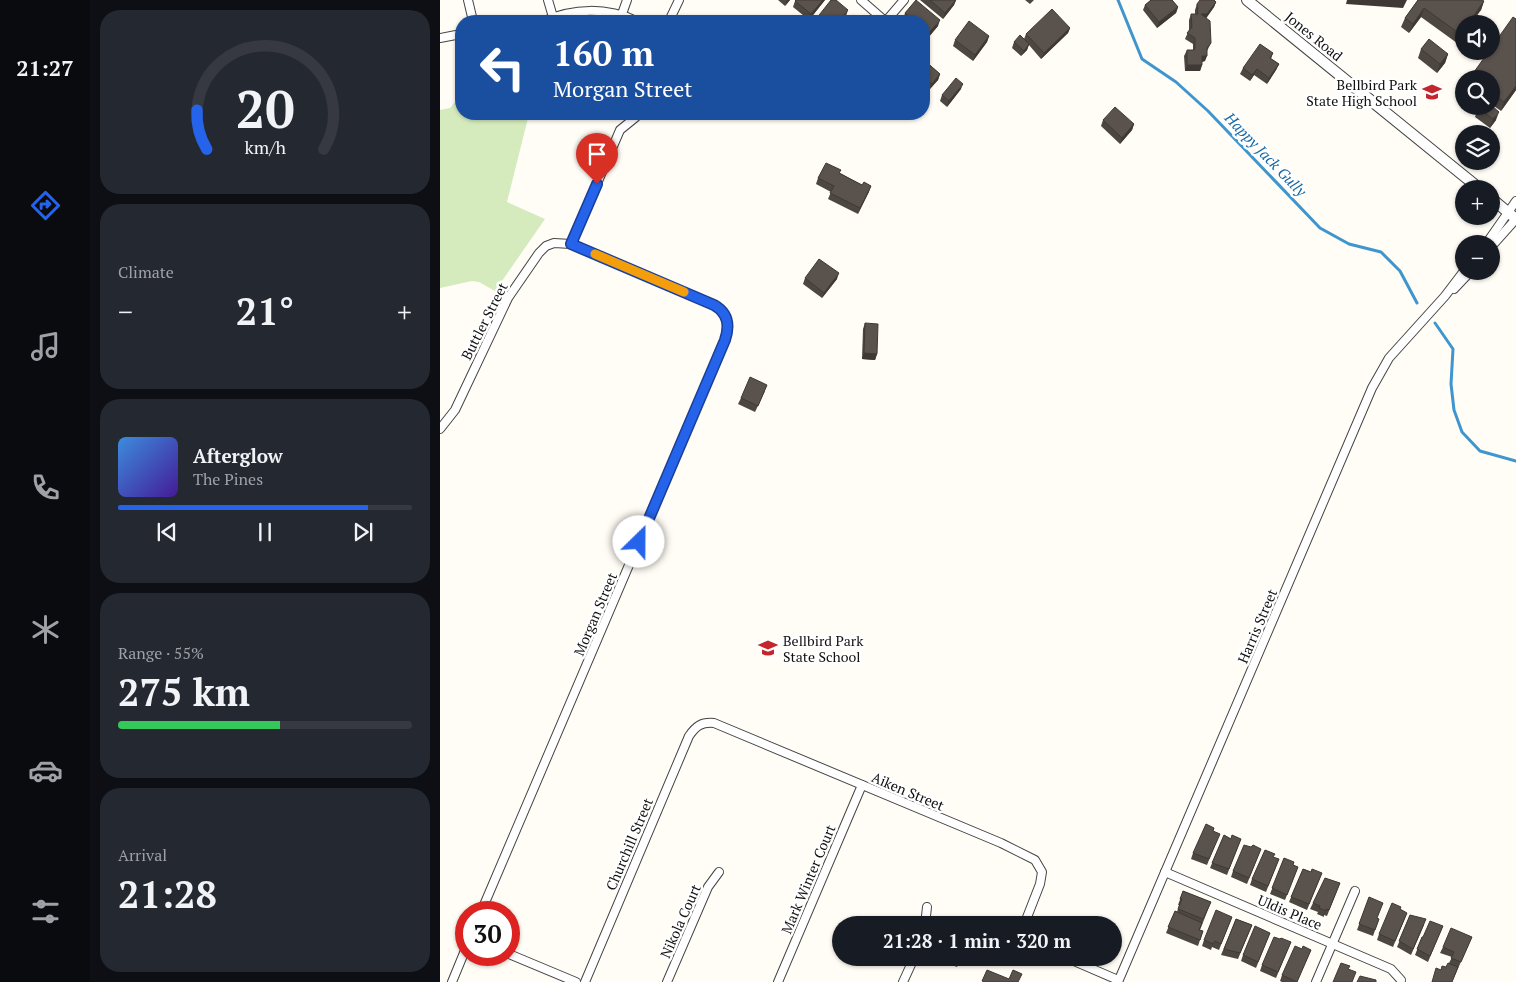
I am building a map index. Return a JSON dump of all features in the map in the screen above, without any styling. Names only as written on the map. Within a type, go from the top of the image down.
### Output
[{"type":"street","points":[[468,0],[472,15]]},
{"type":"street","points":[[548,0],[552,15]]},
{"type":"street","points":[[558,15],[594,10],[622,14],[627,0]]},
{"type":"street","points":[[672,15],[679,0]]},
{"type":"street","points":[[861,0],[879,15]]},
{"type":"street","points":[[891,15],[904,0]]},
{"type":"street","name":"Jones Road","points":[[1247,0],[1469,180]]},
{"type":"street","points":[[440,38],[455,35]]},
{"type":"street","points":[[571,244],[620,130],[631,120]]},
{"type":"street","points":[[1500,235],[1513,216],[1516,201]]},
{"type":"street","points":[[1500,205],[1513,216]]},
{"type":"street","points":[[1495,235],[1513,216]]},
{"type":"street","name":"Buttler Street","points":[[440,429],[455,410],[514,288],[546,246],[554,243],[571,244]]},
{"type":"street","name":"Morgan Street","points":[[487,901],[728,330],[728,321],[724,314],[714,305],[571,244]]},
{"type":"street","name":"Harris Street","points":[[1118,981],[1372,388],[1389,358],[1457,280]]},
{"type":"street","name":"Harris Street","points":[[1445,296],[1465,280]]},
{"type":"street","name":"Aiken Street","points":[[704,722],[714,723],[1035,860],[1040,866],[1042,878],[1027,916]]},
{"type":"street","name":"Churchill Street","points":[[585,982],[689,736],[696,726],[704,722]]},
{"type":"street","name":"Mark Winter Court","points":[[778,982],[862,785]]},
{"type":"street","name":"Nikola Court","points":[[667,982],[708,887],[719,872]]},
{"type":"street","name":"Uldis Place","points":[[1165,872],[1391,968],[1401,980]]},
{"type":"street","points":[[1316,982],[1355,891]]},
{"type":"street","points":[[926,916],[927,907]]},
{"type":"street","points":[[520,959],[576,982]]},
{"type":"street","points":[[452,982],[459,966]]},
{"type":"street","points":[[903,982],[910,966]]},
{"type":"street","points":[[1085,966],[1118,981]]},
{"type":"green space","points":[[455,102],[455,120],[528,120],[507,202],[545,219],[495,291],[479,282],[472,281],[440,288],[440,110],[450,108]]},
{"type":"building","points":[[796,0],[823,0],[811,14]]},
{"type":"building","points":[[831,0],[836,0],[848,10],[844,15],[819,15]]},
{"type":"building","points":[[916,0],[940,20],[930,32],[930,15],[908,15],[905,13]]},
{"type":"building","points":[[930,0],[956,0],[945,13]]},
{"type":"building","points":[[1151,0],[1172,0],[1178,7],[1159,22],[1145,5]]},
{"type":"building","points":[[1200,0],[1214,0],[1216,2],[1207,14],[1201,14],[1210,21],[1211,43],[1207,48],[1207,56],[1202,56],[1202,65],[1187,65],[1187,50],[1194,50],[1195,38],[1187,33],[1192,27],[1191,14],[1198,14],[1197,4]]},
{"type":"building","points":[[1418,0],[1484,1],[1474,15],[1455,15],[1455,30],[1424,8],[1413,24],[1405,18]]},
{"type":"building","points":[[1052,9],[1070,28],[1044,53],[1026,34]]},
{"type":"building","points":[[1513,17],[1516,19],[1516,86],[1504,102],[1500,99],[1500,70],[1475,70],[1483,60],[1500,60],[1500,35]]},
{"type":"building","points":[[969,21],[989,36],[975,55],[955,40]]},
{"type":"building","points":[[1020,35],[1029,44],[1024,51],[1014,42]]},
{"type":"building","points":[[1429,39],[1448,54],[1440,64],[1421,49]]},
{"type":"building","points":[[1260,44],[1273,53],[1270,58],[1279,64],[1269,78],[1257,69],[1252,75],[1243,68]]},
{"type":"building","points":[[930,65],[940,74],[932,84],[930,82]]},
{"type":"building","points":[[956,78],[963,84],[949,101],[942,95]]},
{"type":"building","points":[[1115,107],[1134,124],[1122,138],[1103,120]]},
{"type":"building","points":[[1488,115],[1496,115],[1493,119]]},
{"type":"building","points":[[826,163],[841,170],[839,173],[862,185],[864,182],[871,186],[860,208],[830,193],[834,186],[818,178]]},
{"type":"building","points":[[819,259],[839,273],[824,293],[805,278]]},
{"type":"building","points":[[865,323],[878,324],[877,354],[864,353]]},
{"type":"building","points":[[750,377],[767,385],[758,406],[741,398]]},
{"type":"building","points":[[1206,824],[1214,828],[1213,831],[1220,834],[1209,859],[1193,853]]},
{"type":"building","points":[[1224,835],[1231,839],[1232,835],[1241,839],[1229,869],[1212,863]]},
{"type":"building","points":[[1244,845],[1251,847],[1253,845],[1261,849],[1249,878],[1233,871]]},
{"type":"building","points":[[1265,850],[1275,854],[1273,857],[1279,859],[1268,886],[1252,879]]},
{"type":"building","points":[[1284,858],[1294,862],[1293,865],[1298,867],[1287,895],[1272,888]]},
{"type":"building","points":[[1303,869],[1311,872],[1312,869],[1322,873],[1309,904],[1291,897]]},
{"type":"building","points":[[1325,878],[1340,883],[1329,910],[1326,909],[1326,911],[1313,903]]},
{"type":"building","points":[[1183,891],[1211,902],[1203,919],[1178,909]]},
{"type":"building","points":[[1369,897],[1383,903],[1375,930],[1359,924]]},
{"type":"building","points":[[1392,903],[1401,907],[1400,909],[1407,913],[1395,941],[1379,934]]},
{"type":"building","points":[[1216,910],[1232,917],[1221,944],[1215,941],[1213,944],[1204,940]]},
{"type":"building","points":[[1175,911],[1202,923],[1199,930],[1203,931],[1200,940],[1168,927]]},
{"type":"building","points":[[1410,915],[1426,919],[1413,949],[1399,941]]},
{"type":"building","points":[[1236,919],[1252,925],[1240,953],[1224,949]]},
{"type":"building","points":[[1430,921],[1443,926],[1430,956],[1417,949]]},
{"type":"building","points":[[1255,926],[1270,933],[1258,962],[1243,955]]},
{"type":"building","points":[[1451,928],[1472,937],[1461,962],[1451,958],[1454,952],[1443,947]]},
{"type":"building","points":[[1274,937],[1291,942],[1278,972],[1262,965]]},
{"type":"building","points":[[1295,946],[1302,949],[1303,946],[1311,950],[1297,982],[1282,975]]},
{"type":"building","points":[[1341,963],[1350,966],[1348,969],[1356,972],[1352,982],[1333,982]]},
{"type":"building","points":[[1448,963],[1458,967],[1452,982],[1432,982],[1436,968],[1441,970],[1442,966],[1446,967]]},
{"type":"building","points":[[987,970],[1009,979],[1013,970],[1022,974],[1018,982],[984,982],[982,981]]},
{"type":"building","points":[[1360,976],[1376,980],[1376,982],[1357,982]]},
{"type":"waterway","name":"Happy Jack Gully","points":[[1118,0],[1142,59],[1176,82],[1208,111],[1320,228],[1349,244],[1381,252],[1400,271],[1417,303]]},
{"type":"waterway","name":"Happy Jack Gully","points":[[1435,323],[1453,349],[1451,384],[1454,410],[1462,432],[1480,451],[1516,461]]},
{"type":"slow traffic","points":[[595,254],[684,292]]},
{"type":"place","name":"Bellbird Park State High School","points":[[1432,92]]},
{"type":"place","name":"Bellbird Park State School","points":[[768,648]]},
{"type":"route","points":[[597,184],[571,244],[714,305],[722,311],[728,321],[725,340],[639,542]]}]
